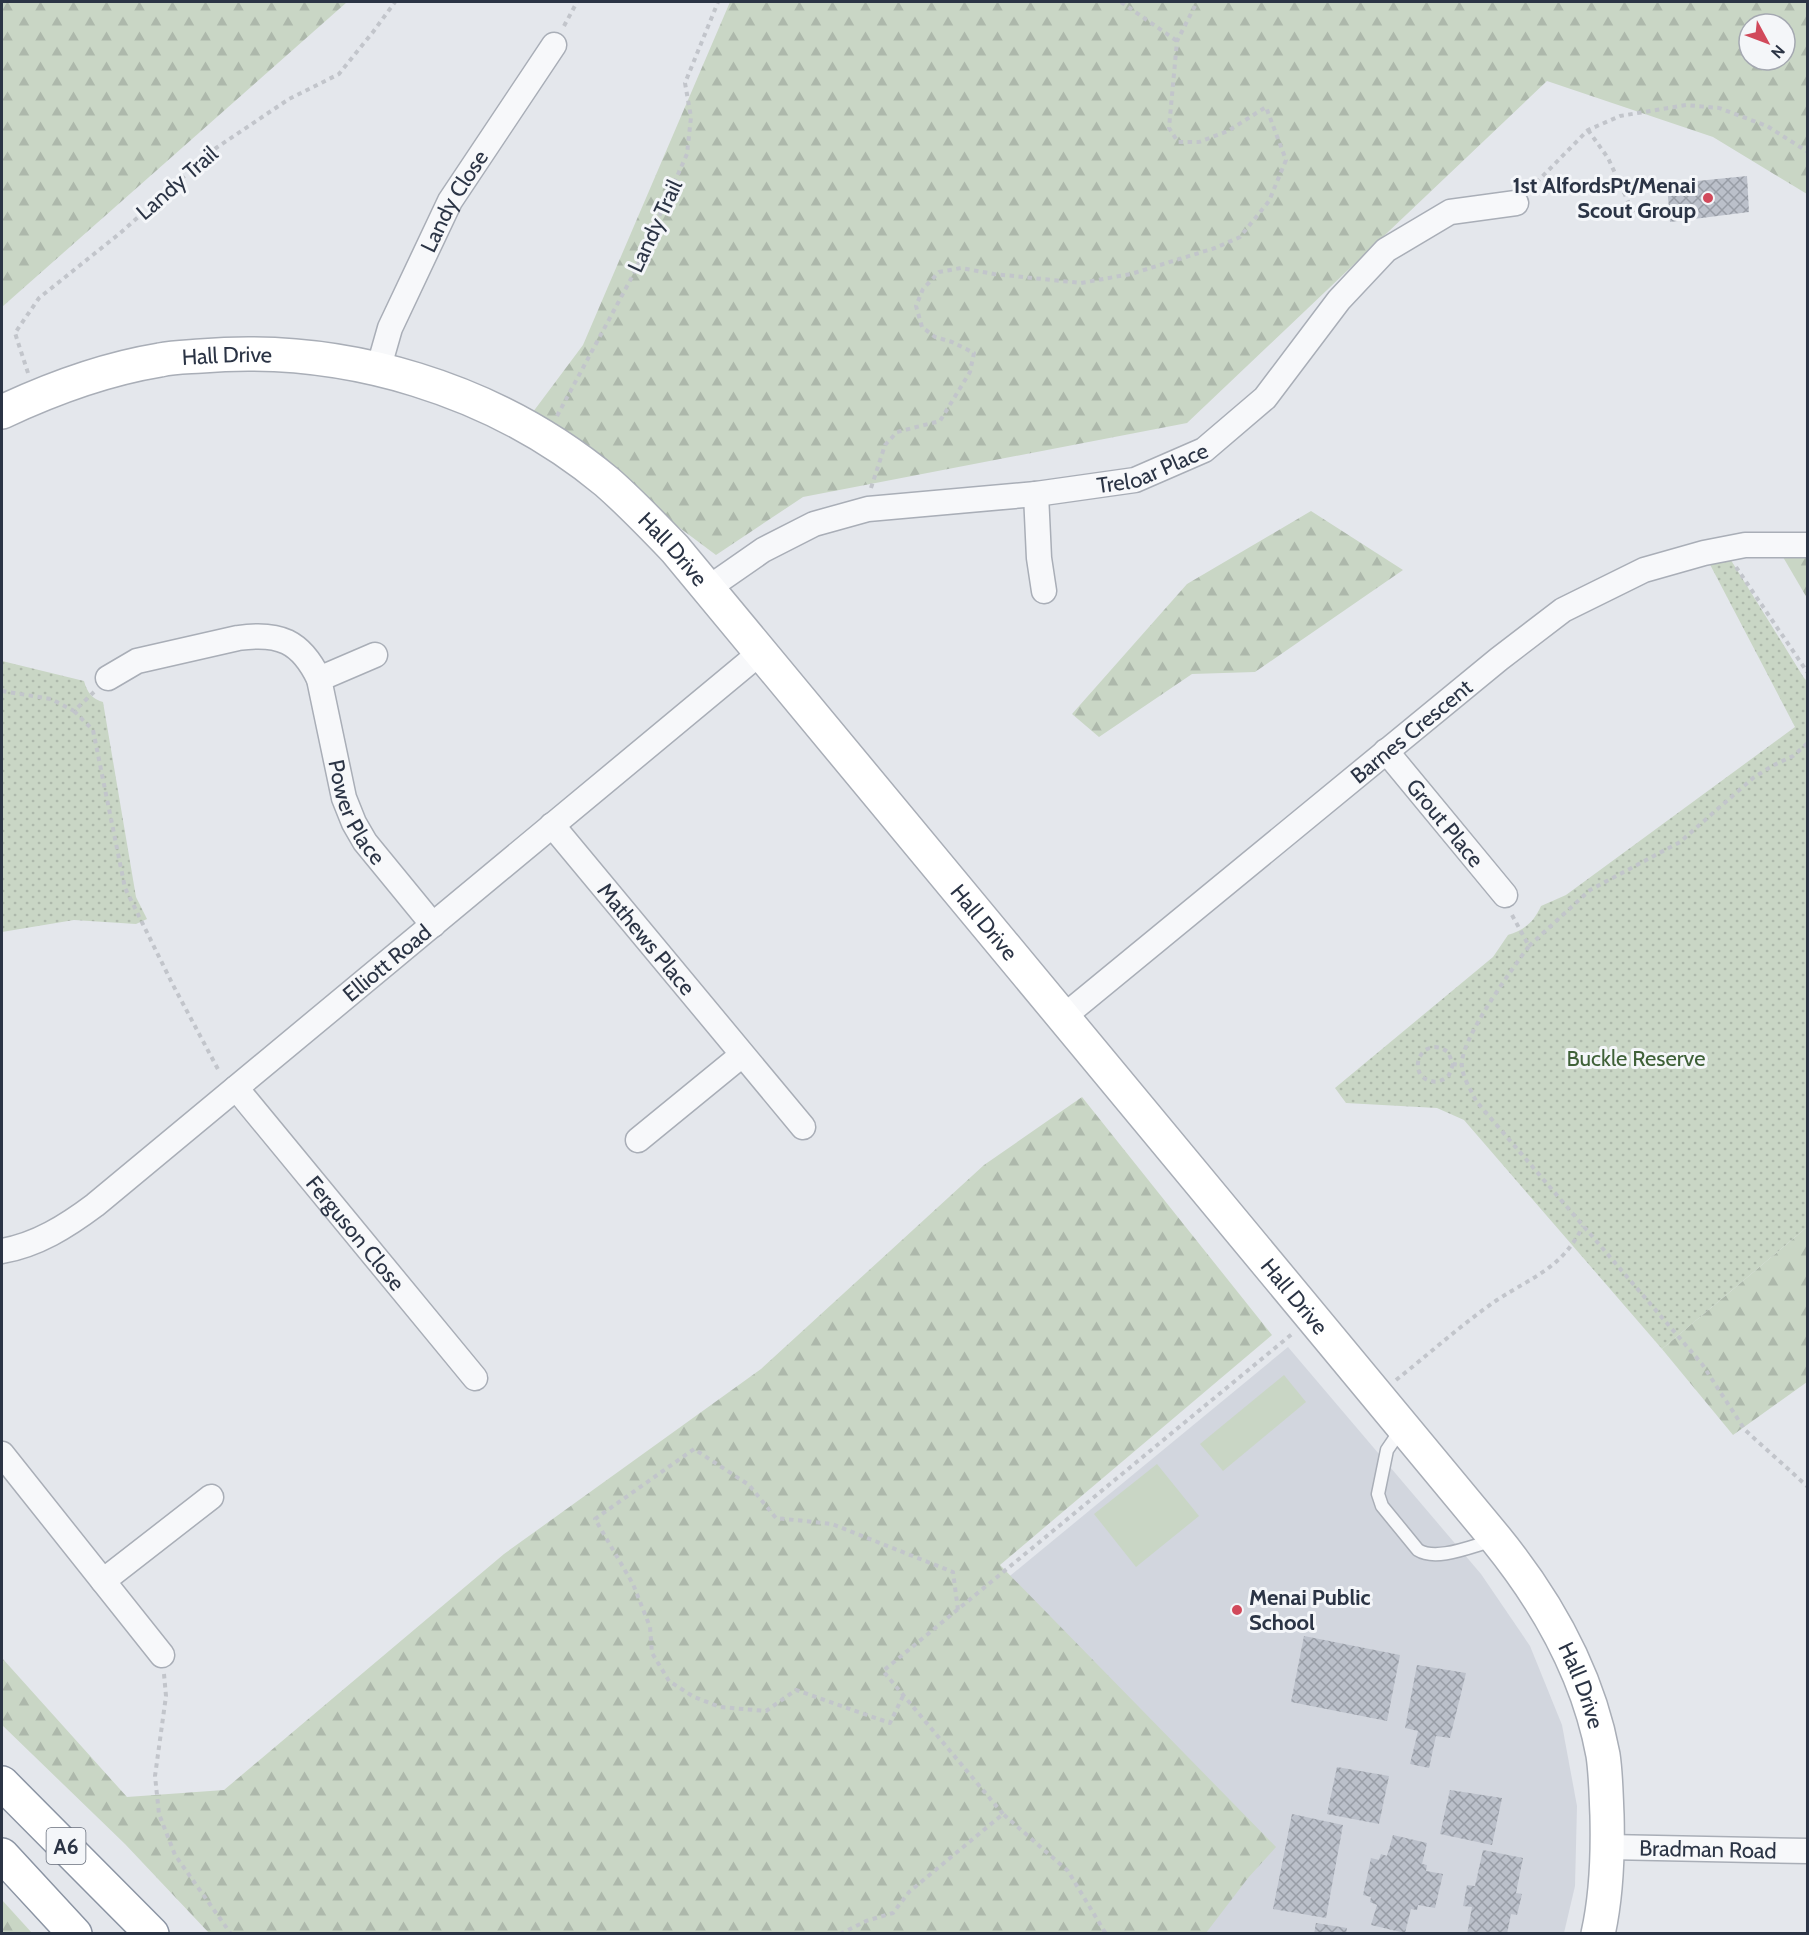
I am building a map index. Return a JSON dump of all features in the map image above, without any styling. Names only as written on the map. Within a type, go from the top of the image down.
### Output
[{"type":"main road","name":"Hall Drive","points":[[2,412],[36,396],[99,374],[161,360],[237,353],[307,356],[412,379],[457,394],[511,418],[545,438],[634,505],[675,549],[1496,1539],[1545,1606],[1580,1676],[1595,1721],[1603,1757],[1608,1847],[1604,1905],[1598,1934]]},
{"type":"main road","name":"A6","points":[[2,1783],[152,1934]]},
{"type":"main road","name":"A6","points":[[2,1855],[75,1934]]},
{"type":"street","name":"Landy Close","points":[[378,370],[390,328],[450,201],[554,45]]},
{"type":"street","name":"Treloar Place","points":[[707,589],[763,550],[814,524],[868,509],[1036,494],[1135,480],[1204,450],[1265,398],[1339,300],[1386,250],[1450,212],[1516,203]]},
{"type":"street","points":[[1036,494],[1039,558],[1044,591]]},
{"type":"street","name":"Barnes Crescent","points":[[1062,1018],[1498,658],[1563,610],[1644,570],[1704,553],[1744,545],[1808,545]]},
{"type":"street","name":"Power Place","points":[[108,678],[136,661],[255,636],[271,636],[297,648],[310,662],[318,680],[344,798],[354,823],[365,842],[433,925]]},
{"type":"street","name":"Elliott Road","points":[[2,1251],[41,1239],[70,1223],[119,1185],[760,653]]},
{"type":"street","points":[[318,680],[375,655]]},
{"type":"street","name":"Grout Place","points":[[1386,751],[1505,895]]},
{"type":"street","name":"Mathews Place","points":[[552,825],[802,1127]]},
{"type":"street","points":[[638,1140],[742,1055]]},
{"type":"street","name":"Ferguson Close","points":[[233,1090],[474,1378]]},
{"type":"street","points":[[2,1454],[162,1655]]},
{"type":"street","points":[[103,1581],[211,1497]]},
{"type":"street","name":"Bradman Road","points":[[1608,1847],[1808,1851]]},
{"type":"lane","points":[[1402,1428],[1387,1450],[1378,1494],[1382,1506],[1418,1550],[1425,1554],[1438,1555],[1496,1539]]},
{"type":"path","name":"Landy Trail","points":[[36,396],[15,333],[39,298],[119,234],[216,148],[289,99],[339,74],[395,2]]},
{"type":"path","points":[[554,45],[577,2]]},
{"type":"path","name":"Landy Trail","points":[[545,438],[633,275],[687,154],[691,117],[685,83],[718,2]]},
{"type":"path","points":[[1121,2],[1177,41]]},
{"type":"path","points":[[868,509],[868,495],[885,444],[897,432],[940,421],[970,372],[974,353],[952,342],[935,337],[922,327],[916,306],[923,289],[939,272],[961,268],[994,274],[1081,283],[1131,274],[1215,248],[1240,237],[1269,201],[1286,160],[1266,107],[1228,131],[1199,142],[1178,142],[1169,128],[1177,41],[1197,2]]},
{"type":"path","points":[[1516,203],[1588,130],[1620,116],[1686,105],[1719,108],[1767,126],[1808,152]]},
{"type":"path","points":[[1588,130],[1608,158],[1632,210],[1649,208]]},
{"type":"path","points":[[1724,549],[1808,674]]},
{"type":"path","points":[[74,711],[108,678]]},
{"type":"path","points":[[2,691],[51,699],[74,711],[93,730],[125,888],[173,985],[233,1090]]},
{"type":"path","points":[[1808,743],[1793,756],[1753,778],[1680,842],[1590,890],[1528,946],[1480,1019],[1464,1052],[1461,1065],[1476,1101],[1702,1364],[1745,1430],[1808,1487]]},
{"type":"path","points":[[1505,895],[1514,920],[1528,946]]},
{"type":"path","points":[[1432,1047],[1448,1052],[1453,1064],[1449,1075],[1438,1082],[1423,1077],[1418,1067],[1422,1053],[1432,1047]]},
{"type":"path","points":[[1453,1064],[1461,1065]]},
{"type":"path","points":[[1376,1396],[1497,1300],[1537,1277],[1565,1253],[1576,1240],[1583,1226]]},
{"type":"path","points":[[1107,1934],[1068,1871],[1003,1814],[882,1671],[1311,1318]]},
{"type":"path","points":[[903,1696],[890,1723],[796,1690],[766,1711],[720,1707],[694,1697],[669,1681],[652,1653],[650,1627],[633,1584],[595,1519],[694,1449],[749,1485],[776,1518],[832,1524],[953,1572],[958,1610]]},
{"type":"path","points":[[162,1655],[166,1696],[155,1776],[159,1814],[176,1854],[231,1934]]},
{"type":"path","points":[[840,1934],[866,1921],[893,1914],[909,1892],[1003,1814]]},
{"type":"shaded area","name":"Menai Public School","points":[[1288,1347],[1481,1574],[1530,1646],[1562,1725],[1577,1806],[1575,1886],[1564,1933],[1136,1933],[897,1669]]},
{"type":"green space","points":[[2,2],[347,2],[2,307]]},
{"type":"green space","points":[[730,2],[1807,2],[1807,194],[1713,137],[1547,81],[1187,423],[803,497],[716,555],[530,416],[583,345]]},
{"type":"green space","points":[[1311,511],[1403,570],[1255,672],[1192,674],[1099,737],[1072,714],[1187,584]]},
{"type":"green space","points":[[1776,545],[1807,546],[1807,598]]},
{"type":"green space","name":"Buckle Reserve","points":[[1724,549],[1807,681],[1807,1227],[1662,1349],[1464,1120],[1437,1108],[1346,1103],[1335,1088],[1493,957],[1508,935],[1528,925],[1541,906],[1566,895],[1795,727],[1704,553]]},
{"type":"green space","points":[[2,661],[84,681],[90,694],[103,702],[136,897],[147,919],[136,924],[74,920],[2,932]]},
{"type":"green space","points":[[1082,1097],[1272,1335],[1000,1565],[1276,1847],[1248,1878],[1206,1933],[209,1933],[125,1844],[2,1725],[2,1658],[127,1797],[224,1790],[504,1554],[761,1369],[984,1165]]},
{"type":"green space","points":[[1807,1227],[1807,1382],[1733,1435],[1662,1349]]},
{"type":"green space","points":[[1284,1375],[1306,1402],[1223,1471],[1200,1444]]},
{"type":"green space","points":[[1157,1464],[1199,1516],[1136,1567],[1094,1514]]},
{"type":"green space","points":[[2,1900],[32,1933],[2,1933]]},
{"type":"building","name":"1st AlfordsPt/Menai Scout Group","points":[[1747,176],[1749,212],[1670,222],[1667,184]]},
{"type":"building","points":[[1304,1636],[1400,1655],[1387,1721],[1291,1702]]},
{"type":"building","points":[[1417,1665],[1466,1673],[1450,1738],[1436,1736],[1429,1768],[1410,1764],[1418,1731],[1405,1728]]},
{"type":"building","points":[[1337,1767],[1389,1776],[1379,1824],[1327,1814]]},
{"type":"building","points":[[1450,1790],[1502,1798],[1492,1845],[1440,1834]]},
{"type":"building","points":[[1292,1814],[1343,1825],[1326,1918],[1273,1909]]},
{"type":"building","points":[[1393,1835],[1427,1843],[1422,1864],[1427,1865],[1426,1871],[1443,1874],[1435,1908],[1418,1905],[1417,1910],[1411,1909],[1405,1933],[1371,1925],[1377,1905],[1370,1902],[1371,1897],[1363,1895],[1371,1858],[1379,1860],[1381,1854],[1387,1856]]},
{"type":"building","points":[[1483,1850],[1523,1858],[1516,1893],[1522,1894],[1517,1915],[1511,1914],[1507,1934],[1467,1934],[1472,1907],[1463,1906],[1467,1885],[1475,1886]]},
{"type":"building","points":[[1316,1923],[1347,1928],[1346,1934],[1314,1934]]},
{"type":"place","name":"1st AlfordsPt/Menai Scout Group","points":[[1708,198]]},
{"type":"place","name":"Menai Public School","points":[[1237,1610]]}]
